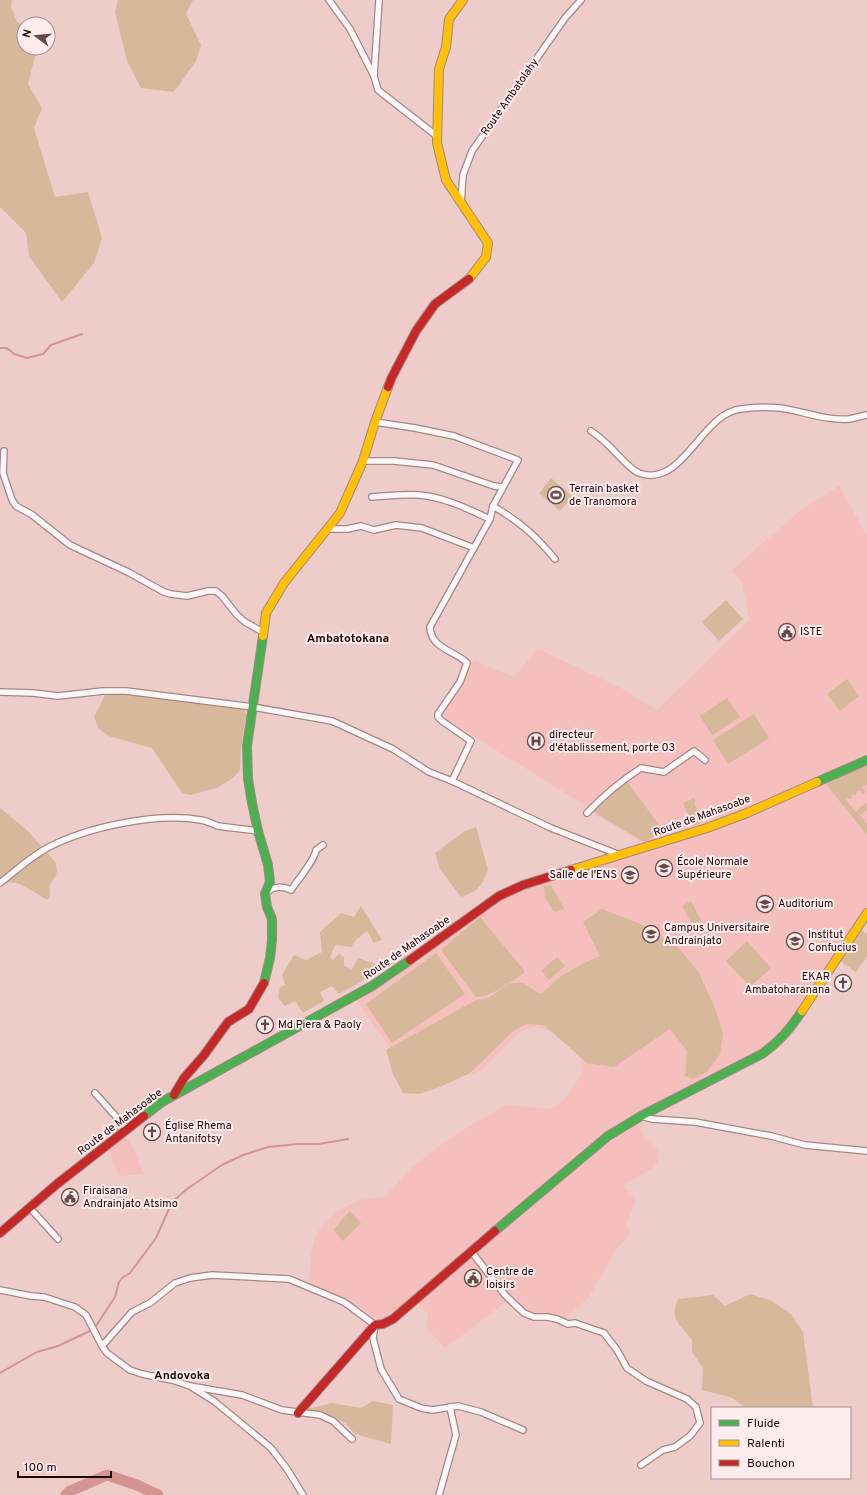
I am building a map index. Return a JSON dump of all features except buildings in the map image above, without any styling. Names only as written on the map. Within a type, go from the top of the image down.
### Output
[{"type":"street","points":[[329,0],[350,29],[374,76],[378,90],[438,137]]},
{"type":"street","points":[[374,76],[379,0]]},
{"type":"street","points":[[174,1095],[184,1078],[204,1055],[228,1022],[249,1009],[265,982],[272,940],[272,919],[267,907],[265,894],[270,882],[268,865],[258,830],[248,779],[247,746],[262,650],[266,613],[284,582],[340,513],[363,460],[375,422],[392,377],[416,332],[436,304],[471,278],[486,257],[488,243],[446,180],[437,143],[439,69],[446,47],[449,20],[463,0]]},
{"type":"street","name":"Route Ambatolahy","points":[[461,203],[463,175],[472,150],[565,18],[581,0]]},
{"type":"street","points":[[591,431],[638,473],[649,475],[662,473],[683,458],[698,443],[710,426],[725,413],[740,409],[780,408],[823,417],[848,419],[867,415]]},
{"type":"street","points":[[375,422],[454,436],[518,460],[502,487],[493,506],[490,519],[430,627],[430,634],[435,642],[467,663],[460,682],[438,714],[438,717],[442,721],[471,741],[452,781]]},
{"type":"street","points":[[4,451],[3,473],[12,500],[16,506],[31,514],[70,545],[171,594],[187,596],[208,591],[216,591],[245,622],[263,632]]},
{"type":"street","points":[[363,460],[394,461],[433,465],[494,486],[502,487]]},
{"type":"street","points":[[372,497],[421,495],[458,505],[490,519]]},
{"type":"street","points":[[493,506],[525,527],[538,538],[555,559]]},
{"type":"street","points":[[328,529],[347,529],[361,526],[374,530],[396,525],[422,528],[474,548]]},
{"type":"street","points":[[0,692],[33,693],[58,696],[126,690],[253,706],[332,720],[393,749],[429,772],[452,781],[552,828],[620,855]]},
{"type":"street","points":[[587,813],[616,785],[641,768],[664,772],[694,751],[705,760]]},
{"type":"street","name":"Route de Mahasoabe","points":[[0,1233],[62,1180],[162,1102],[209,1078],[245,1055],[372,986],[421,953],[499,896],[523,884],[552,877],[589,864],[707,828],[736,817],[867,760]]},
{"type":"street","points":[[0,883],[34,856],[50,847],[88,832],[116,825],[162,817],[201,820],[218,826],[258,830]]},
{"type":"street","points":[[265,894],[270,889],[276,888],[291,890],[309,865],[316,850],[323,845]]},
{"type":"street","points":[[298,1413],[317,1394],[351,1351],[376,1325],[383,1324],[394,1319],[471,1251],[608,1136],[641,1116],[740,1066],[776,1044],[788,1030],[867,914]]},
{"type":"street","points":[[95,1093],[127,1129]]},
{"type":"street","points":[[641,1116],[652,1119],[695,1122],[771,1136],[805,1145],[867,1151]]},
{"type":"street","points":[[30,1208],[58,1239]]},
{"type":"street","points":[[471,1251],[505,1295],[524,1313],[557,1319],[568,1324],[575,1323],[604,1333],[617,1350],[627,1368],[646,1381],[688,1399],[696,1407],[700,1423],[690,1436],[675,1447],[663,1450],[641,1465]]},
{"type":"street","points":[[102,1346],[132,1312],[150,1302],[175,1283],[190,1278],[212,1275],[288,1279],[344,1302],[376,1325]]},
{"type":"street","points":[[0,1290],[44,1297],[75,1307],[86,1315],[107,1353],[130,1370],[190,1386],[242,1395],[282,1410],[320,1415],[333,1421],[352,1439]]},
{"type":"street","points":[[376,1325],[373,1338],[381,1369],[399,1399],[421,1408],[432,1410],[458,1406],[481,1412],[523,1430]]},
{"type":"street","points":[[190,1386],[214,1401],[271,1448],[287,1469],[303,1495]]},
{"type":"street","points":[[439,1495],[456,1435],[450,1407]]},
{"type":"shaded area","points":[[0,0],[12,0],[11,6],[16,19],[16,56],[35,56],[28,84],[42,108],[34,128],[55,197],[88,192],[102,238],[94,263],[62,302],[29,256],[26,233],[0,207]]},
{"type":"shaded area","points":[[118,0],[193,0],[186,14],[201,45],[196,61],[174,92],[141,88],[127,61],[115,12]]},
{"type":"shaded area","name":"Terrain basket de Tranomora","points":[[551,478],[573,497],[560,511],[539,493]]},
{"type":"shaded area","name":"Campus Universitaire Andrainjato","points":[[839,486],[867,536],[867,908],[786,1029],[761,1050],[728,1069],[642,1111],[641,1132],[659,1150],[659,1159],[654,1167],[623,1186],[636,1199],[626,1225],[631,1234],[617,1248],[589,1297],[566,1318],[530,1312],[514,1296],[445,1348],[427,1328],[428,1314],[414,1299],[400,1310],[382,1319],[370,1316],[345,1299],[309,1285],[311,1255],[316,1235],[325,1222],[340,1209],[361,1200],[386,1196],[412,1167],[458,1133],[506,1105],[551,1109],[567,1097],[581,1075],[581,1060],[568,1044],[552,1033],[538,1026],[521,1031],[483,1069],[470,1075],[405,1069],[355,998],[386,982],[426,955],[501,896],[646,845],[587,810],[588,807],[449,721],[441,713],[474,660],[514,677],[538,649],[619,687],[657,710],[749,620],[742,582],[731,571],[800,511]]},
{"type":"shaded area","points":[[726,600],[743,619],[719,641],[702,622]]},
{"type":"shaded area","points":[[847,679],[859,696],[840,711],[827,694]]},
{"type":"shaded area","points":[[118,693],[244,709],[246,715],[241,748],[240,770],[233,778],[217,788],[190,795],[182,793],[152,748],[109,736],[99,729],[94,717],[105,695]]},
{"type":"shaded area","points":[[727,698],[740,717],[712,735],[700,716]]},
{"type":"shaded area","points":[[754,714],[769,738],[728,764],[713,740]]},
{"type":"shaded area","points":[[866,765],[867,785],[862,787],[866,792],[863,794],[859,790],[855,795],[853,794],[851,796],[852,797],[850,799],[848,798],[846,800],[856,812],[861,806],[864,806],[863,805],[865,803],[867,804],[867,811],[866,810],[862,815],[860,815],[867,824],[867,835],[826,784]]},
{"type":"shaded area","points":[[626,780],[662,829],[645,843],[646,841],[642,841],[593,811]]},
{"type":"shaded area","points":[[694,798],[696,802],[694,803],[703,822],[693,826],[683,803]]},
{"type":"shaded area","points":[[0,808],[29,832],[55,862],[57,873],[50,886],[50,896],[47,900],[25,886],[12,882],[0,884]]},
{"type":"shaded area","points":[[476,827],[488,869],[483,882],[475,891],[461,897],[440,869],[435,853],[465,831]]},
{"type":"shaded area","points":[[551,885],[564,909],[554,912],[545,898],[544,886]]},
{"type":"shaded area","points":[[691,901],[701,920],[692,925],[682,906]]},
{"type":"shaded area","points":[[361,906],[382,940],[374,943],[367,931],[356,940],[351,947],[335,945],[330,957],[333,960],[339,954],[344,957],[344,966],[352,969],[358,958],[378,965],[383,969],[339,994],[332,986],[320,992],[324,1001],[303,1013],[295,1001],[285,1006],[278,998],[280,987],[285,985],[282,975],[294,955],[306,960],[322,952],[320,932],[341,913],[354,917]]},
{"type":"shaded area","points":[[602,909],[643,925],[678,947],[699,973],[715,1008],[723,1033],[720,1054],[707,1072],[693,1079],[685,1076],[687,1051],[670,1029],[614,1067],[587,1063],[544,1025],[526,1024],[512,1032],[470,1073],[440,1087],[419,1094],[403,1093],[393,1074],[386,1050],[476,1000],[488,998],[510,983],[522,983],[541,994],[560,977],[578,966],[600,956],[583,922]]},
{"type":"shaded area","points":[[480,917],[524,970],[524,973],[489,994],[476,997],[441,950]]},
{"type":"shaded area","points":[[862,930],[867,934],[867,956],[856,972],[840,961]]},
{"type":"shaded area","points":[[747,941],[771,968],[750,987],[726,961]]},
{"type":"shaded area","points":[[436,953],[465,994],[392,1043],[366,1004]]},
{"type":"shaded area","points":[[557,957],[565,966],[549,980],[541,971]]},
{"type":"shaded area","points":[[126,1136],[139,1159],[138,1162],[144,1174],[119,1176],[108,1149]]},
{"type":"shaded area","points":[[350,1211],[361,1223],[343,1241],[333,1230]]},
{"type":"shaded area","points":[[750,1294],[772,1301],[791,1314],[803,1332],[813,1407],[744,1407],[733,1398],[702,1390],[703,1368],[692,1352],[692,1340],[680,1326],[675,1317],[676,1306],[678,1299],[713,1295],[725,1306]]},
{"type":"shaded area","points":[[373,1401],[393,1405],[391,1444],[355,1434],[345,1423],[332,1416],[307,1409],[332,1403],[361,1408]]},
{"type":"waterway","points":[[0,348],[7,348],[14,354],[27,358],[43,354],[51,345],[82,334]]},
{"type":"waterway","points":[[0,1373],[37,1352],[58,1346],[94,1329],[115,1297],[119,1282],[130,1273],[156,1238],[172,1202],[187,1189],[222,1165],[243,1155],[268,1147],[298,1144],[319,1144],[348,1139]]},
{"type":"waterway","points":[[66,1495],[70,1491],[107,1475],[137,1485],[158,1495]]},
{"type":"traffic: fast","points":[[263,636],[247,746],[248,779],[252,803],[268,865],[270,882],[265,894],[267,907],[272,919],[272,940],[270,958],[264,983]]},
{"type":"traffic: fast","points":[[817,782],[867,760]]},
{"type":"traffic: fast","points":[[144,1116],[162,1102],[372,986],[410,960]]},
{"type":"traffic: fast","points":[[495,1231],[608,1136],[641,1116],[762,1054],[784,1034],[802,1011]]},
{"type":"traffic: slow","points":[[463,0],[449,19],[446,47],[439,69],[437,143],[446,180],[488,243],[486,257],[469,279]]},
{"type":"traffic: slow","points":[[263,636],[266,613],[284,583],[340,513],[363,461],[388,387]]},
{"type":"traffic: slow","points":[[571,870],[707,828],[747,813],[817,782]]},
{"type":"traffic: slow","points":[[802,1011],[867,913]]},
{"type":"traffic: jam","points":[[388,387],[416,331],[435,304],[469,279]]},
{"type":"traffic: jam","points":[[410,960],[499,896],[523,885],[571,870]]},
{"type":"traffic: jam","points":[[174,1095],[184,1078],[204,1055],[228,1022],[249,1009],[264,983]]},
{"type":"traffic: jam","points":[[0,1233],[57,1184],[144,1116]]},
{"type":"traffic: jam","points":[[298,1413],[375,1325],[383,1324],[393,1319],[495,1231]]},
{"type":"place","name":"Terrain basket de Tranomora","points":[[556,495]]},
{"type":"place","name":"ISTE","points":[[787,632]]},
{"type":"place","name":"directeur d'établissement, porte 03","points":[[536,741]]},
{"type":"place","name":"École Normale Supérieure","points":[[664,868]]},
{"type":"place","name":"Salle de l'ENS","points":[[630,875]]},
{"type":"place","name":"Auditorium","points":[[765,904]]},
{"type":"place","name":"Campus Universitaire Andrainjato","points":[[651,934]]},
{"type":"place","name":"Institut Confucius","points":[[795,941]]},
{"type":"place","name":"EKAR Ambatoharanana","points":[[843,983]]},
{"type":"place","name":"Md Piera & Paoly","points":[[265,1025]]},
{"type":"place","name":"Église Rhema Antanifotsy","points":[[152,1132]]},
{"type":"place","name":"Firaisana Andrainjato Atsimo","points":[[70,1197]]},
{"type":"place","name":"Centre de loisirs","points":[[473,1278]]},
{"type":"district","name":"Ambatotokana","points":[[348,639]]},
{"type":"district","name":"Andovoka","points":[[182,1376]]}]
